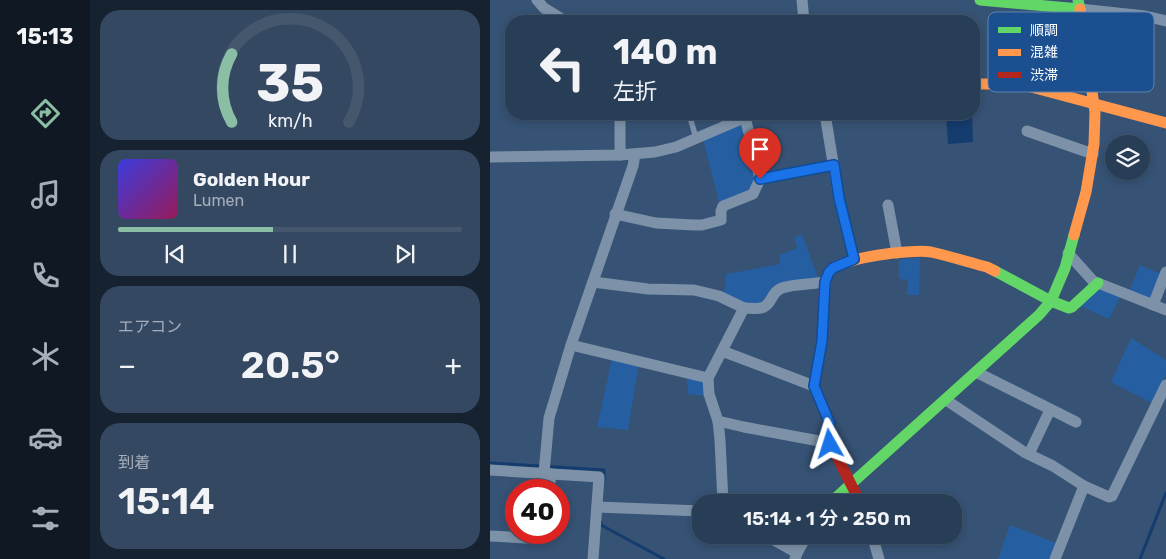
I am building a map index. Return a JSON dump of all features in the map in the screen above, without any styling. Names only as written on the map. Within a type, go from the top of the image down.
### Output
[{"type":"street","points":[[537,0],[544,8],[555,15]]},
{"type":"street","points":[[802,0],[803,15]]},
{"type":"street","points":[[980,0],[1079,4],[1123,12]]},
{"type":"street","points":[[1053,92],[1166,123]]},
{"type":"street","points":[[839,494],[946,400],[1039,315],[1051,301],[1065,268],[1086,192],[1094,144],[1095,112],[1092,92]]},
{"type":"street","points":[[620,120],[620,155]]},
{"type":"street","points":[[490,157],[620,155],[662,150],[676,147],[737,120]]},
{"type":"street","points":[[615,214],[656,223],[702,225],[721,220],[723,206],[753,194],[760,179],[750,120]]},
{"type":"street","points":[[826,120],[839,198],[854,259]]},
{"type":"street","points":[[1026,131],[1093,154]]},
{"type":"street","points":[[548,479],[549,418],[571,345],[633,166],[635,154]]},
{"type":"street","points":[[760,179],[834,165]]},
{"type":"street","points":[[888,205],[897,253]]},
{"type":"street","points":[[856,494],[830,444],[830,424],[814,386],[822,341],[825,282],[833,268],[854,259],[918,251],[930,252],[987,267],[1051,301],[1069,308],[1098,283]]},
{"type":"street","points":[[1068,253],[1093,281],[1166,310]]},
{"type":"street","points":[[1153,305],[1166,272]]},
{"type":"street","points":[[593,282],[648,289],[694,290],[719,296],[744,308],[757,309],[766,306],[774,292],[784,287],[825,282]]},
{"type":"street","points":[[723,494],[718,420],[710,394],[708,378],[744,308]]},
{"type":"street","points":[[571,345],[708,378]]},
{"type":"street","points":[[722,351],[814,386]]},
{"type":"street","points":[[976,372],[1076,422]]},
{"type":"street","points":[[946,400],[1029,454],[1053,466],[1084,486],[1109,497],[1112,496],[1166,386]]},
{"type":"street","points":[[1029,454],[1050,410]]},
{"type":"street","points":[[718,420],[830,444]]},
{"type":"street","points":[[490,470],[599,477],[593,559]]},
{"type":"street","points":[[1055,559],[1084,486]]},
{"type":"street","points":[[597,506],[692,511]]},
{"type":"street","points":[[490,536],[505,537]]},
{"type":"street","points":[[778,544],[796,556],[802,544]]},
{"type":"street","points":[[875,544],[880,559]]},
{"type":"lane","points":[[690,120],[696,138]]},
{"type":"shaded area","points":[[946,120],[972,120],[973,142],[948,144]]},
{"type":"shaded area","points":[[744,122],[756,176],[751,190],[720,206],[703,139]]},
{"type":"shaded area","points":[[802,234],[819,281],[774,288],[763,301],[754,304],[749,304],[724,294],[726,274],[780,264],[780,255],[797,248],[794,238]]},
{"type":"shaded area","points":[[920,258],[919,295],[907,295],[908,280],[899,279],[899,259]]},
{"type":"shaded area","points":[[1140,265],[1161,274],[1152,298],[1148,299],[1129,292]]},
{"type":"shaded area","points":[[1097,287],[1120,297],[1109,319],[1078,305]]},
{"type":"shaded area","points":[[1131,338],[1166,360],[1166,375],[1152,403],[1111,382]]},
{"type":"shaded area","points":[[612,358],[639,364],[628,430],[597,427]]},
{"type":"shaded area","points":[[687,377],[705,380],[706,396],[688,394]]},
{"type":"shaded area","points":[[1010,525],[1056,543],[1049,559],[998,559]]},
{"type":"waterway","points":[[490,463],[604,470],[604,479]]},
{"type":"waterway","points":[[1140,559],[1166,493]]},
{"type":"waterway","points":[[601,522],[601,525],[664,559]]},
{"type":"traffic: fast","points":[[980,0],[1080,9],[1078,0]]},
{"type":"traffic: fast","points":[[840,494],[1039,315],[1051,301],[1065,268],[1074,235]]},
{"type":"traffic: fast","points":[[995,271],[1051,301],[1069,308],[1098,283]]},
{"type":"traffic: slow","points":[[980,84],[988,84]]},
{"type":"traffic: slow","points":[[1050,92],[1166,123]]},
{"type":"traffic: slow","points":[[1074,235],[1086,192],[1094,144],[1095,112],[1092,92]]},
{"type":"traffic: slow","points":[[824,294],[825,282],[829,272],[847,262],[877,255],[931,252],[987,267],[995,271]]},
{"type":"traffic: jam","points":[[824,294],[822,341],[814,386],[830,424],[830,443],[856,494]]},
{"type":"route","points":[[760,179],[834,165],[839,198],[854,259],[833,268],[825,282],[822,341],[814,386],[830,424],[830,444]]}]
